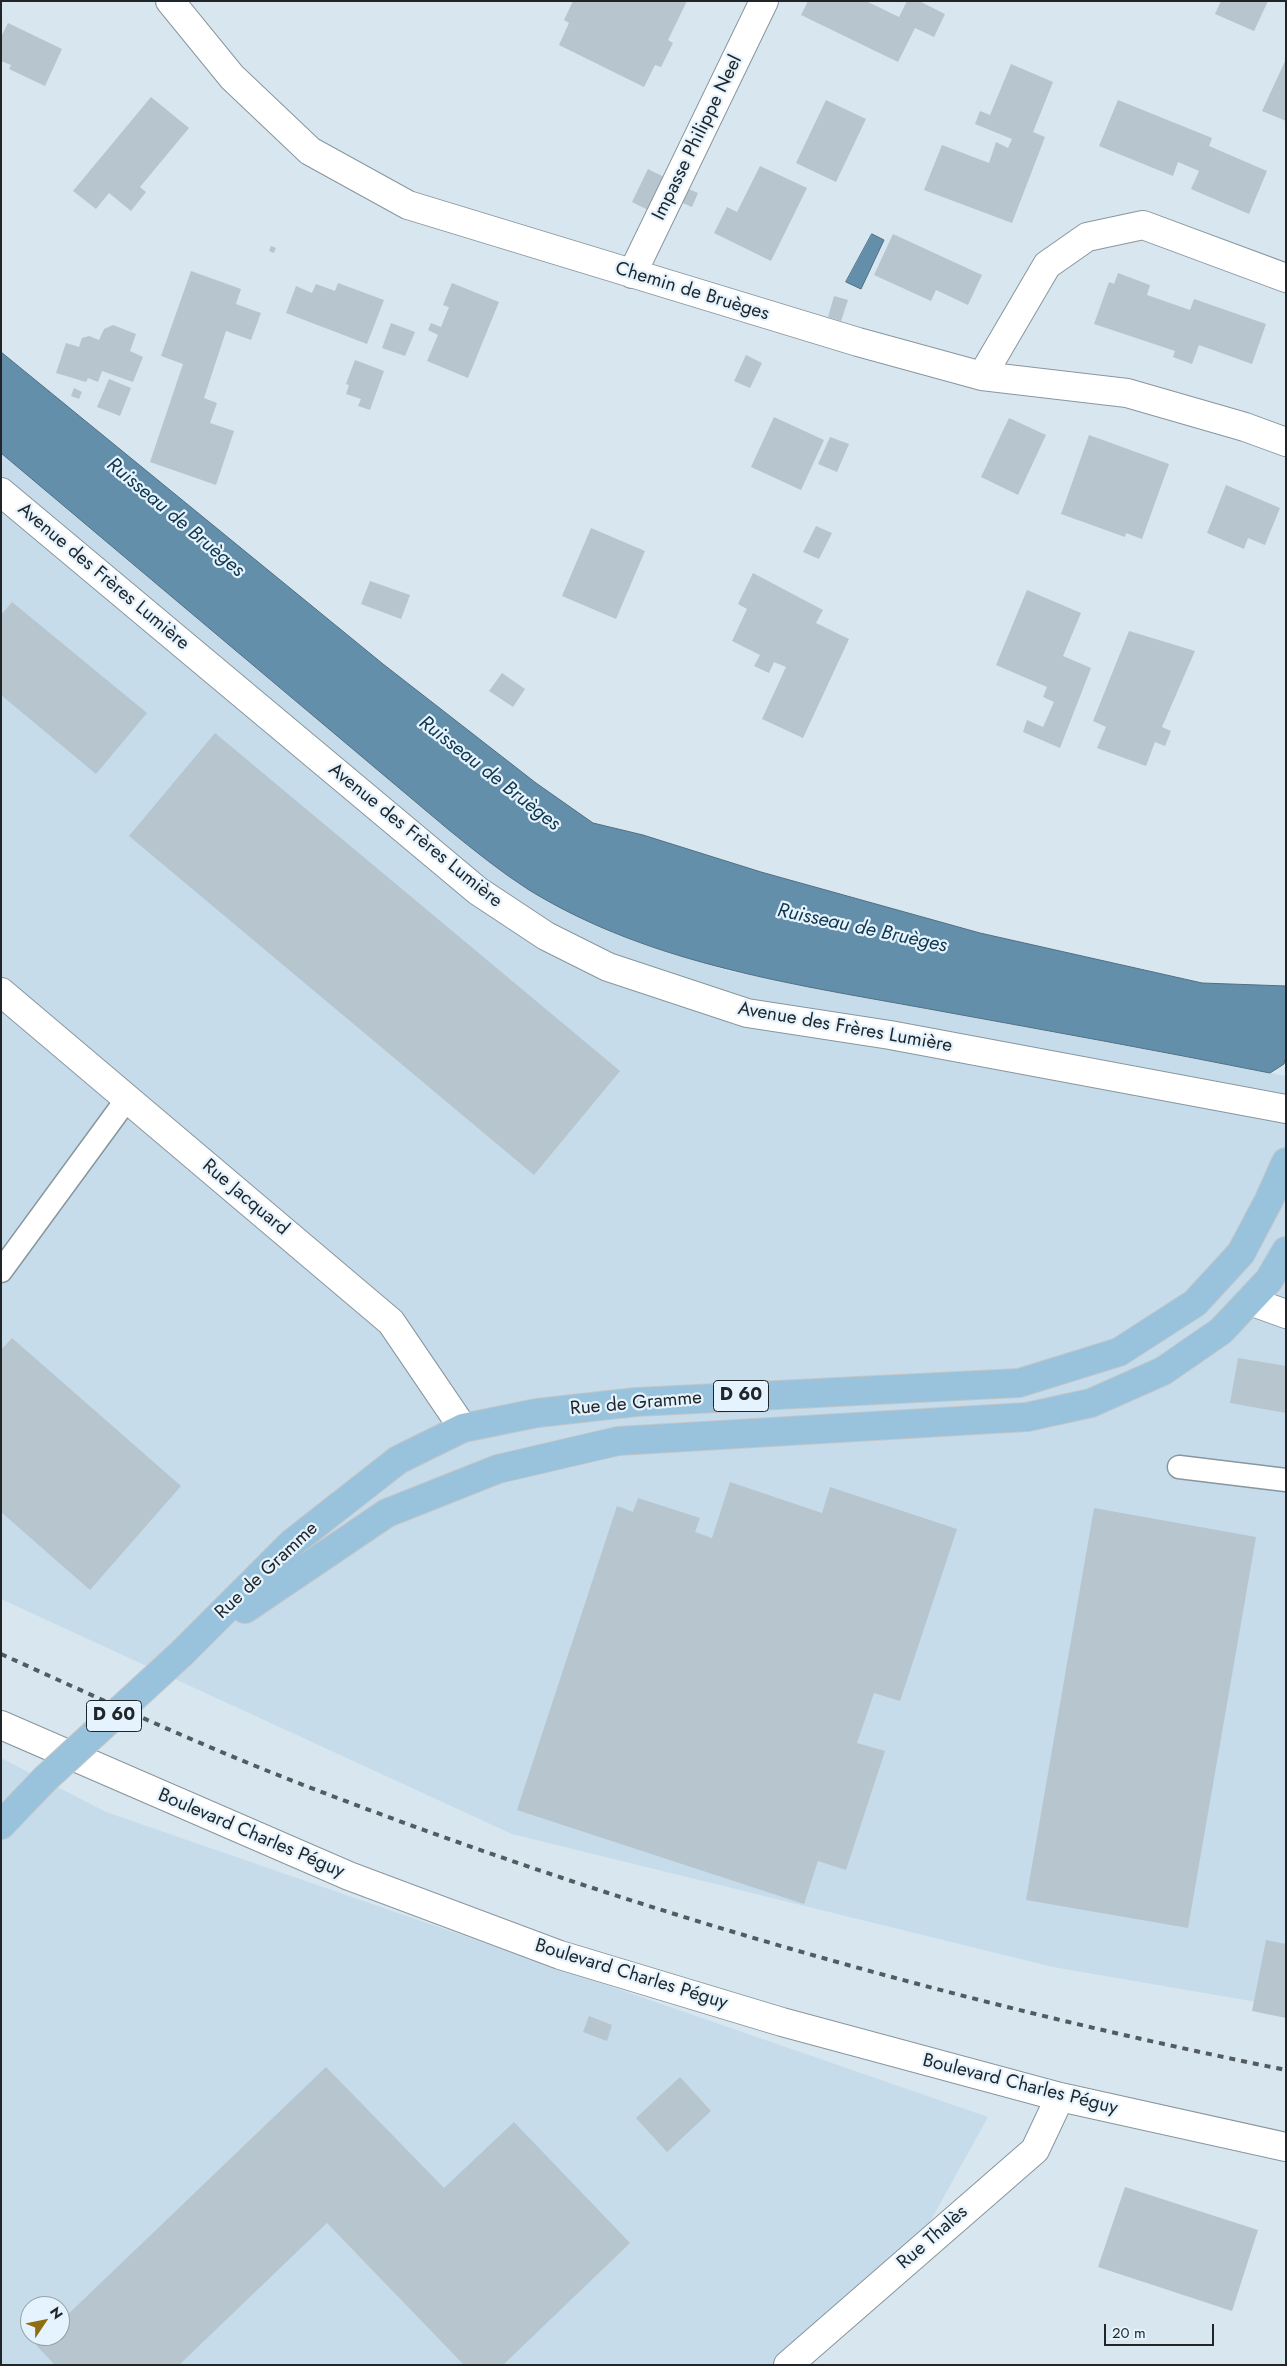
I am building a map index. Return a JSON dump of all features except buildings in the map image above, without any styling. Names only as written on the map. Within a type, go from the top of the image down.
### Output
[{"type":"main road","name":"Rue de Gramme","points":[[1,1814],[45,1779],[182,1653],[292,1543],[398,1460],[464,1428],[538,1413],[636,1402],[1019,1383],[1119,1352],[1196,1303],[1241,1253],[1269,1200],[1286,1162]]},
{"type":"main road","name":"Rue de Gramme","points":[[182,1653],[262,1596],[387,1513],[498,1469],[618,1441],[1027,1417],[1092,1403],[1163,1371],[1221,1331],[1269,1280],[1286,1251]]},
{"type":"main road","name":"Rue de Gramme","points":[[1,1826],[45,1779]]},
{"type":"street","name":"Chemin de Bruèges","points":[[170,1],[232,77],[310,151],[408,206],[858,342],[982,376],[1127,392],[1245,427],[1286,442]]},
{"type":"street","name":"Impasse Philippe Neel","points":[[632,274],[764,1]]},
{"type":"street","points":[[982,376],[1047,265],[1087,237],[1143,225],[1286,278]]},
{"type":"street","name":"Avenue des Frères Lumière","points":[[1,492],[478,892],[546,936],[608,967],[747,1013],[890,1035],[1286,1109]]},
{"type":"street","name":"Rue Jacquard","points":[[1,992],[391,1322],[464,1428]]},
{"type":"street","points":[[1250,1301],[1286,1314]]},
{"type":"street","name":"Boulevard Charles Péguy","points":[[1,1725],[349,1876],[560,1955],[782,2022],[1060,2097],[1286,2147]]},
{"type":"street","name":"Rue Thalès","points":[[788,2365],[1034,2150],[1060,2097]]},
{"type":"lane","points":[[1,1271],[128,1099]]},
{"type":"lane","points":[[1180,1467],[1286,1480]]},
{"type":"shaded area","points":[[1,453],[491,864],[530,890],[606,929],[661,950],[728,971],[1286,1076],[1286,2007],[1053,1967],[512,1834],[1,1599]]},
{"type":"shaded area","points":[[1,1758],[106,1812],[988,2117],[912,2254],[797,2365],[1,2365]]},
{"type":"water","points":[[872,234],[884,240],[861,289],[846,282]]},
{"type":"water","name":"Ruisseau de Bruèges","points":[[1,352],[383,664],[536,783],[593,823],[643,835],[761,872],[980,933],[1202,983],[1286,986],[1286,1056],[1284,1064],[1270,1073],[834,992],[728,969],[677,955],[626,937],[577,916],[529,890],[498,869],[449,830],[1,453]]},
{"type":"railway","points":[[1,1654],[180,1734],[288,1779],[532,1868],[781,1946],[906,1981],[1159,2043],[1286,2070]]}]
